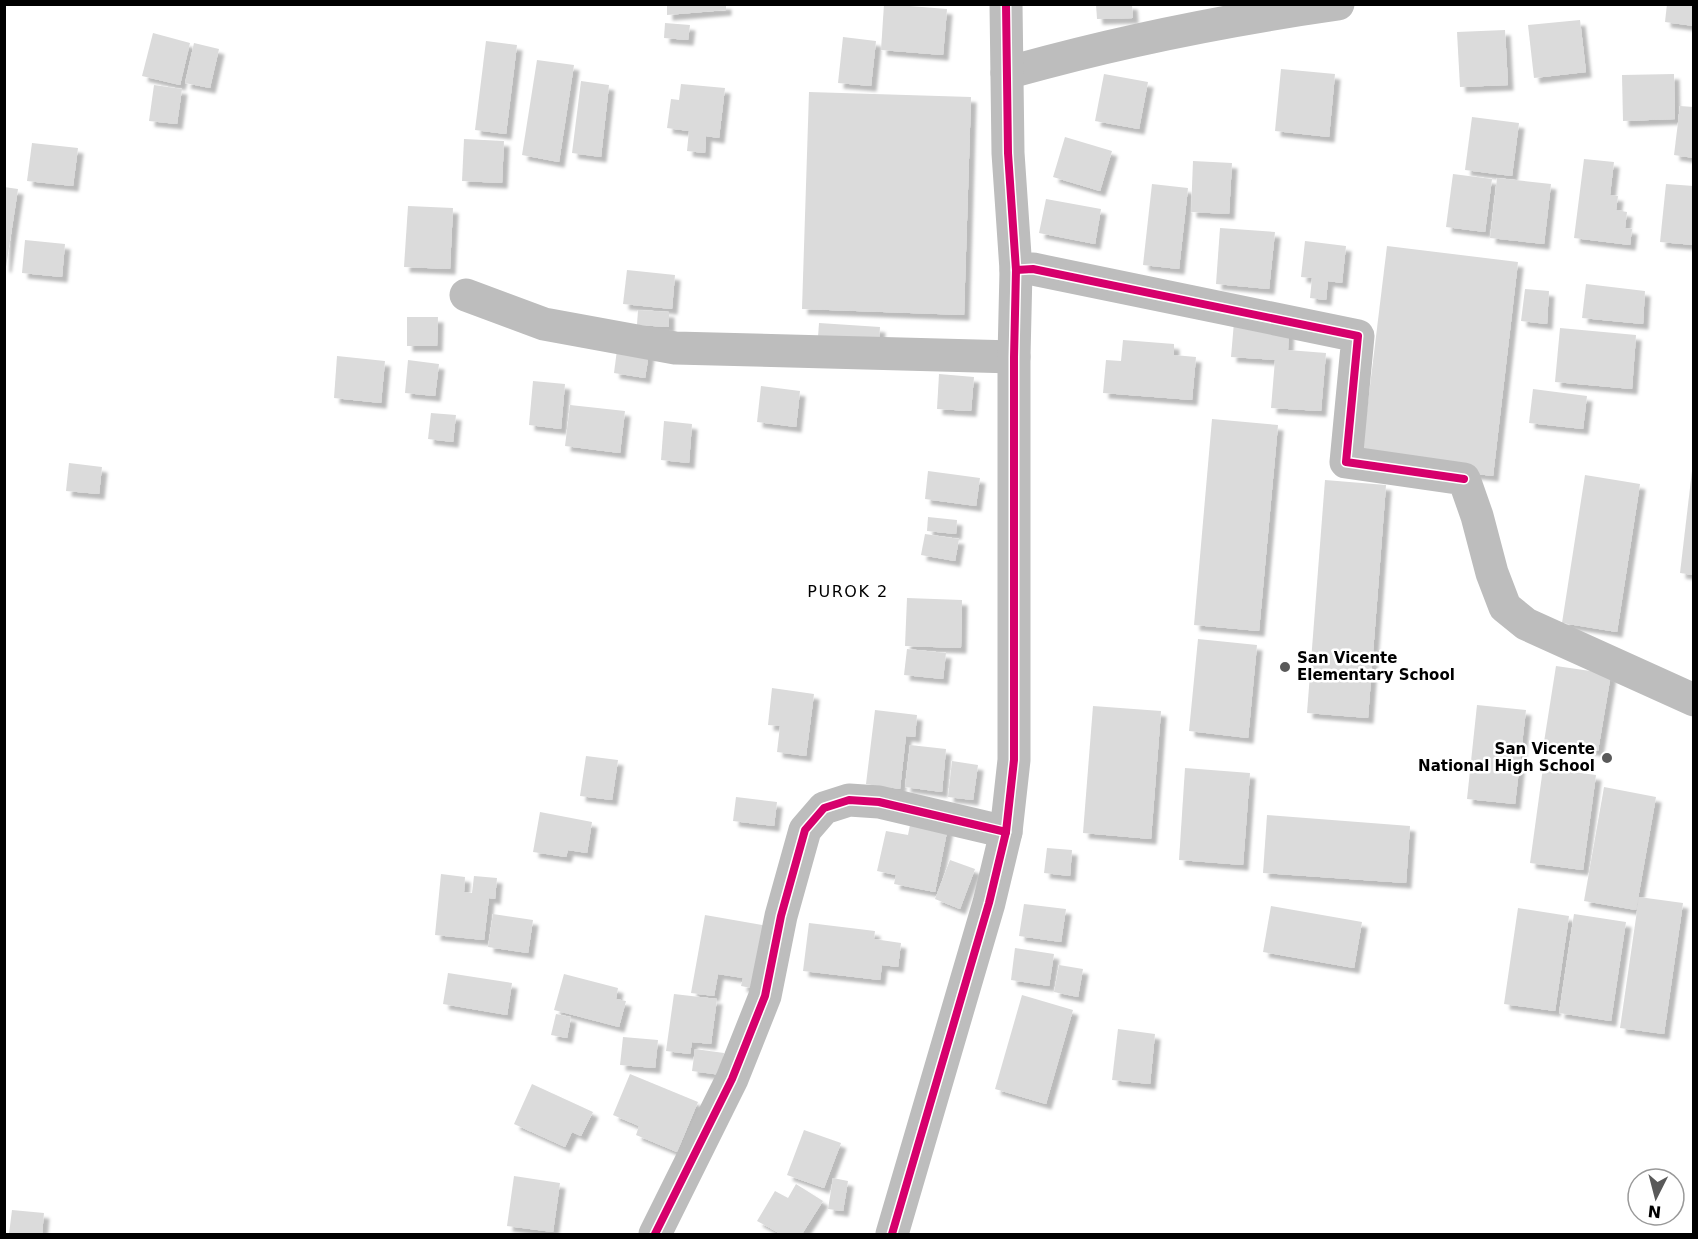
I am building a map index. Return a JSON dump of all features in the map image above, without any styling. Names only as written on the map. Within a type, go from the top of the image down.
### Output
[{"type":"street","points":[[892,1234],[989,903],[1006,832],[1014,760],[1016,270],[1008,153],[1006,4]]},
{"type":"street","points":[[1007,72],[1144,38],[1248,17],[1338,4]]},
{"type":"street","points":[[1016,270],[1033,269],[1359,336],[1346,462],[1464,480],[1478,516],[1492,573],[1505,607],[1526,624],[1694,700]]},
{"type":"street","points":[[466,295],[544,324],[675,348],[1014,357]]},
{"type":"street","points":[[655,1234],[732,1079],[765,996],[781,916],[805,830],[824,808],[849,800],[879,802],[1006,832]]},
{"type":"building","points":[[667,4],[726,4],[726,10],[667,15]]},
{"type":"building","points":[[884,4],[947,9],[943,55],[881,50]]},
{"type":"building","points":[[1096,4],[1132,4],[1133,18],[1097,19]]},
{"type":"building","points":[[1667,4],[1694,4],[1694,26],[1665,22]]},
{"type":"building","points":[[1580,20],[1586,72],[1534,78],[1528,25]]},
{"type":"building","points":[[665,23],[690,25],[688,40],[664,38]]},
{"type":"building","points":[[1505,30],[1508,85],[1460,87],[1457,32]]},
{"type":"building","points":[[153,33],[190,43],[180,85],[142,76]]},
{"type":"building","points":[[843,37],[876,41],[871,86],[838,83]]},
{"type":"building","points":[[486,41],[517,45],[506,134],[475,130]]},
{"type":"building","points":[[194,43],[219,49],[210,88],[185,83]]},
{"type":"building","points":[[537,60],[574,65],[559,162],[522,155]]},
{"type":"building","points":[[1281,69],[1335,74],[1329,137],[1275,131]]},
{"type":"building","points":[[1104,74],[1148,82],[1139,129],[1095,121]]},
{"type":"building","points":[[1674,74],[1675,119],[1623,121],[1622,75]]},
{"type":"building","points":[[581,81],[609,85],[601,157],[572,153]]},
{"type":"building","points":[[681,84],[725,88],[719,138],[706,136],[705,153],[687,151],[689,131],[667,128],[671,99],[679,100]]},
{"type":"building","points":[[154,85],[182,89],[177,124],[149,121]]},
{"type":"building","points":[[809,92],[971,97],[964,315],[802,309]]},
{"type":"building","points":[[1680,106],[1694,107],[1694,158],[1674,155]]},
{"type":"building","points":[[1472,117],[1519,123],[1512,176],[1465,170]]},
{"type":"building","points":[[1065,137],[1112,151],[1100,191],[1053,177]]},
{"type":"building","points":[[464,139],[504,141],[502,183],[462,181]]},
{"type":"building","points":[[32,143],[78,148],[73,186],[27,181]]},
{"type":"building","points":[[1584,159],[1614,162],[1610,195],[1618,196],[1616,210],[1627,212],[1625,228],[1632,229],[1630,245],[1574,238]]},
{"type":"building","points":[[1193,161],[1232,163],[1229,214],[1191,212]]},
{"type":"building","points":[[1453,174],[1492,179],[1485,232],[1446,227]]},
{"type":"building","points":[[1497,178],[1551,184],[1544,244],[1490,238]]},
{"type":"building","points":[[1152,184],[1188,188],[1179,269],[1143,265]]},
{"type":"building","points":[[1666,184],[1694,186],[1694,245],[1660,242]]},
{"type":"building","points":[[4,187],[18,189],[6,267],[4,267]]},
{"type":"building","points":[[1046,199],[1101,209],[1095,244],[1039,233]]},
{"type":"building","points":[[408,206],[453,208],[450,269],[404,267]]},
{"type":"building","points":[[1220,228],[1275,232],[1269,289],[1216,284]]},
{"type":"building","points":[[25,240],[65,244],[62,277],[22,273]]},
{"type":"building","points":[[1305,241],[1346,246],[1342,283],[1328,281],[1326,300],[1310,298],[1312,278],[1301,277]]},
{"type":"building","points":[[1387,246],[1518,262],[1493,476],[1361,460]]},
{"type":"building","points":[[627,270],[675,275],[672,309],[623,304]]},
{"type":"building","points":[[1586,284],[1645,291],[1643,324],[1582,318]]},
{"type":"building","points":[[1525,289],[1549,291],[1547,324],[1521,321]]},
{"type":"building","points":[[638,310],[669,312],[669,327],[637,325]]},
{"type":"building","points":[[407,317],[438,317],[437,346],[407,346]]},
{"type":"building","points":[[1234,322],[1289,326],[1288,350],[1326,353],[1321,411],[1271,408],[1275,360],[1231,357]]},
{"type":"building","points":[[819,323],[880,327],[879,341],[818,337]]},
{"type":"building","points":[[1560,328],[1636,335],[1632,389],[1555,382]]},
{"type":"building","points":[[1123,340],[1174,344],[1174,355],[1196,357],[1192,400],[1103,393],[1106,360],[1121,361]]},
{"type":"building","points":[[618,342],[650,347],[645,378],[614,373]]},
{"type":"building","points":[[337,356],[385,361],[381,403],[334,398]]},
{"type":"building","points":[[408,360],[439,364],[435,396],[405,393]]},
{"type":"building","points":[[939,374],[974,377],[971,411],[937,409]]},
{"type":"building","points":[[533,381],[565,384],[561,429],[529,425]]},
{"type":"building","points":[[761,386],[800,391],[796,427],[757,422]]},
{"type":"building","points":[[1533,389],[1587,396],[1583,429],[1529,423]]},
{"type":"building","points":[[570,405],[625,411],[620,453],[565,446]]},
{"type":"building","points":[[431,413],[456,415],[453,442],[428,439]]},
{"type":"building","points":[[1212,419],[1278,425],[1259,631],[1194,625]]},
{"type":"building","points":[[664,421],[692,424],[689,463],[661,460]]},
{"type":"building","points":[[69,463],[102,467],[99,494],[66,491]]},
{"type":"building","points":[[928,471],[980,478],[976,506],[925,499]]},
{"type":"building","points":[[1692,471],[1694,471],[1694,575],[1680,573]]},
{"type":"building","points":[[1585,475],[1640,484],[1617,632],[1562,623]]},
{"type":"building","points":[[1325,480],[1386,485],[1368,718],[1307,713]]},
{"type":"building","points":[[928,517],[957,520],[956,534],[927,531]]},
{"type":"building","points":[[925,534],[959,539],[955,561],[921,555]]},
{"type":"building","points":[[907,598],[962,600],[961,648],[905,646]]},
{"type":"building","points":[[1198,639],[1257,645],[1248,738],[1189,731]]},
{"type":"building","points":[[907,649],[946,653],[943,679],[904,675]]},
{"type":"building","points":[[1556,666],[1611,674],[1598,751],[1544,742]]},
{"type":"building","points":[[772,688],[814,694],[806,756],[777,752],[780,726],[768,725]]},
{"type":"building","points":[[1477,705],[1526,710],[1515,804],[1467,799]]},
{"type":"building","points":[[1093,706],[1161,711],[1151,839],[1083,833]]},
{"type":"building","points":[[875,710],[917,715],[915,737],[906,736],[900,789],[866,784]]},
{"type":"building","points":[[910,745],[946,749],[942,792],[905,787]]},
{"type":"building","points":[[586,756],[618,760],[612,800],[580,796]]},
{"type":"building","points":[[952,761],[978,765],[973,800],[948,797]]},
{"type":"building","points":[[1185,768],[1250,773],[1243,865],[1179,860]]},
{"type":"building","points":[[1543,768],[1596,775],[1583,870],[1530,863]]},
{"type":"building","points":[[1604,787],[1656,797],[1636,910],[1584,901]]},
{"type":"building","points":[[736,797],[777,802],[774,826],[733,821]]},
{"type":"building","points":[[540,812],[592,822],[587,853],[568,850],[566,857],[533,852]]},
{"type":"building","points":[[1267,815],[1410,826],[1406,883],[1263,873]]},
{"type":"building","points":[[911,820],[948,827],[935,892],[894,884],[896,875],[877,871],[886,831],[908,835]]},
{"type":"building","points":[[1047,848],[1072,850],[1070,876],[1044,873]]},
{"type":"building","points":[[950,860],[975,869],[960,909],[935,899]]},
{"type":"building","points":[[441,874],[465,877],[464,892],[472,893],[474,876],[497,878],[495,899],[489,898],[484,940],[435,935]]},
{"type":"building","points":[[1639,897],[1683,903],[1664,1034],[1620,1028]]},
{"type":"building","points":[[1024,904],[1066,909],[1061,942],[1019,936]]},
{"type":"building","points":[[1271,906],[1362,922],[1354,968],[1263,952]]},
{"type":"building","points":[[1518,908],[1569,916],[1555,1011],[1504,1004]]},
{"type":"building","points":[[493,914],[533,920],[528,953],[488,947]]},
{"type":"building","points":[[1574,914],[1626,922],[1611,1021],[1559,1013]]},
{"type":"building","points":[[705,915],[768,926],[757,989],[741,986],[743,978],[718,974],[714,996],[691,993]]},
{"type":"building","points":[[809,923],[875,931],[874,939],[901,943],[898,967],[882,965],[880,980],[803,971]]},
{"type":"building","points":[[1015,948],[1054,954],[1049,986],[1011,980]]},
{"type":"building","points":[[1059,965],[1083,969],[1078,997],[1054,992]]},
{"type":"building","points":[[448,973],[512,983],[507,1015],[443,1004]]},
{"type":"building","points":[[564,974],[618,988],[616,999],[626,1001],[619,1027],[554,1010]]},
{"type":"building","points":[[674,994],[717,999],[711,1044],[692,1042],[690,1054],[666,1051]]},
{"type":"building","points":[[1022,995],[1073,1010],[1046,1104],[995,1089]]},
{"type":"building","points":[[556,1014],[571,1017],[567,1038],[551,1035]]},
{"type":"building","points":[[1118,1029],[1155,1034],[1150,1084],[1112,1080]]},
{"type":"building","points":[[623,1037],[658,1040],[655,1068],[620,1065]]},
{"type":"building","points":[[695,1049],[724,1053],[721,1075],[692,1071]]},
{"type":"building","points":[[630,1074],[698,1102],[677,1152],[636,1135],[639,1126],[613,1115]]},
{"type":"building","points":[[532,1084],[593,1112],[581,1136],[572,1132],[565,1147],[514,1124]]},
{"type":"building","points":[[804,1130],[841,1143],[824,1188],[787,1175]]},
{"type":"building","points":[[514,1176],[560,1183],[553,1232],[507,1226]]},
{"type":"building","points":[[833,1178],[848,1181],[843,1211],[828,1209]]},
{"type":"building","points":[[796,1184],[823,1201],[802,1234],[781,1234],[757,1221],[775,1191],[788,1198]]},
{"type":"building","points":[[12,1210],[44,1213],[42,1234],[9,1234]]},
{"type":"cycle path","points":[[892,1234],[989,903],[1006,832],[1014,760],[1016,270],[1008,153],[1006,4]]},
{"type":"cycle path","points":[[1016,270],[1033,269],[1358,336],[1346,462],[1464,479]]},
{"type":"cycle path","points":[[655,1234],[732,1079],[765,996],[781,916],[805,830],[824,808],[849,800],[879,802],[1006,832]]},
{"type":"place","name":"San Vicente Elementary School","points":[[1285,667]]},
{"type":"place","name":"San Vicente National High School","points":[[1607,758]]},
{"type":"district","name":"PUROK 2","points":[[848,591]]}]
